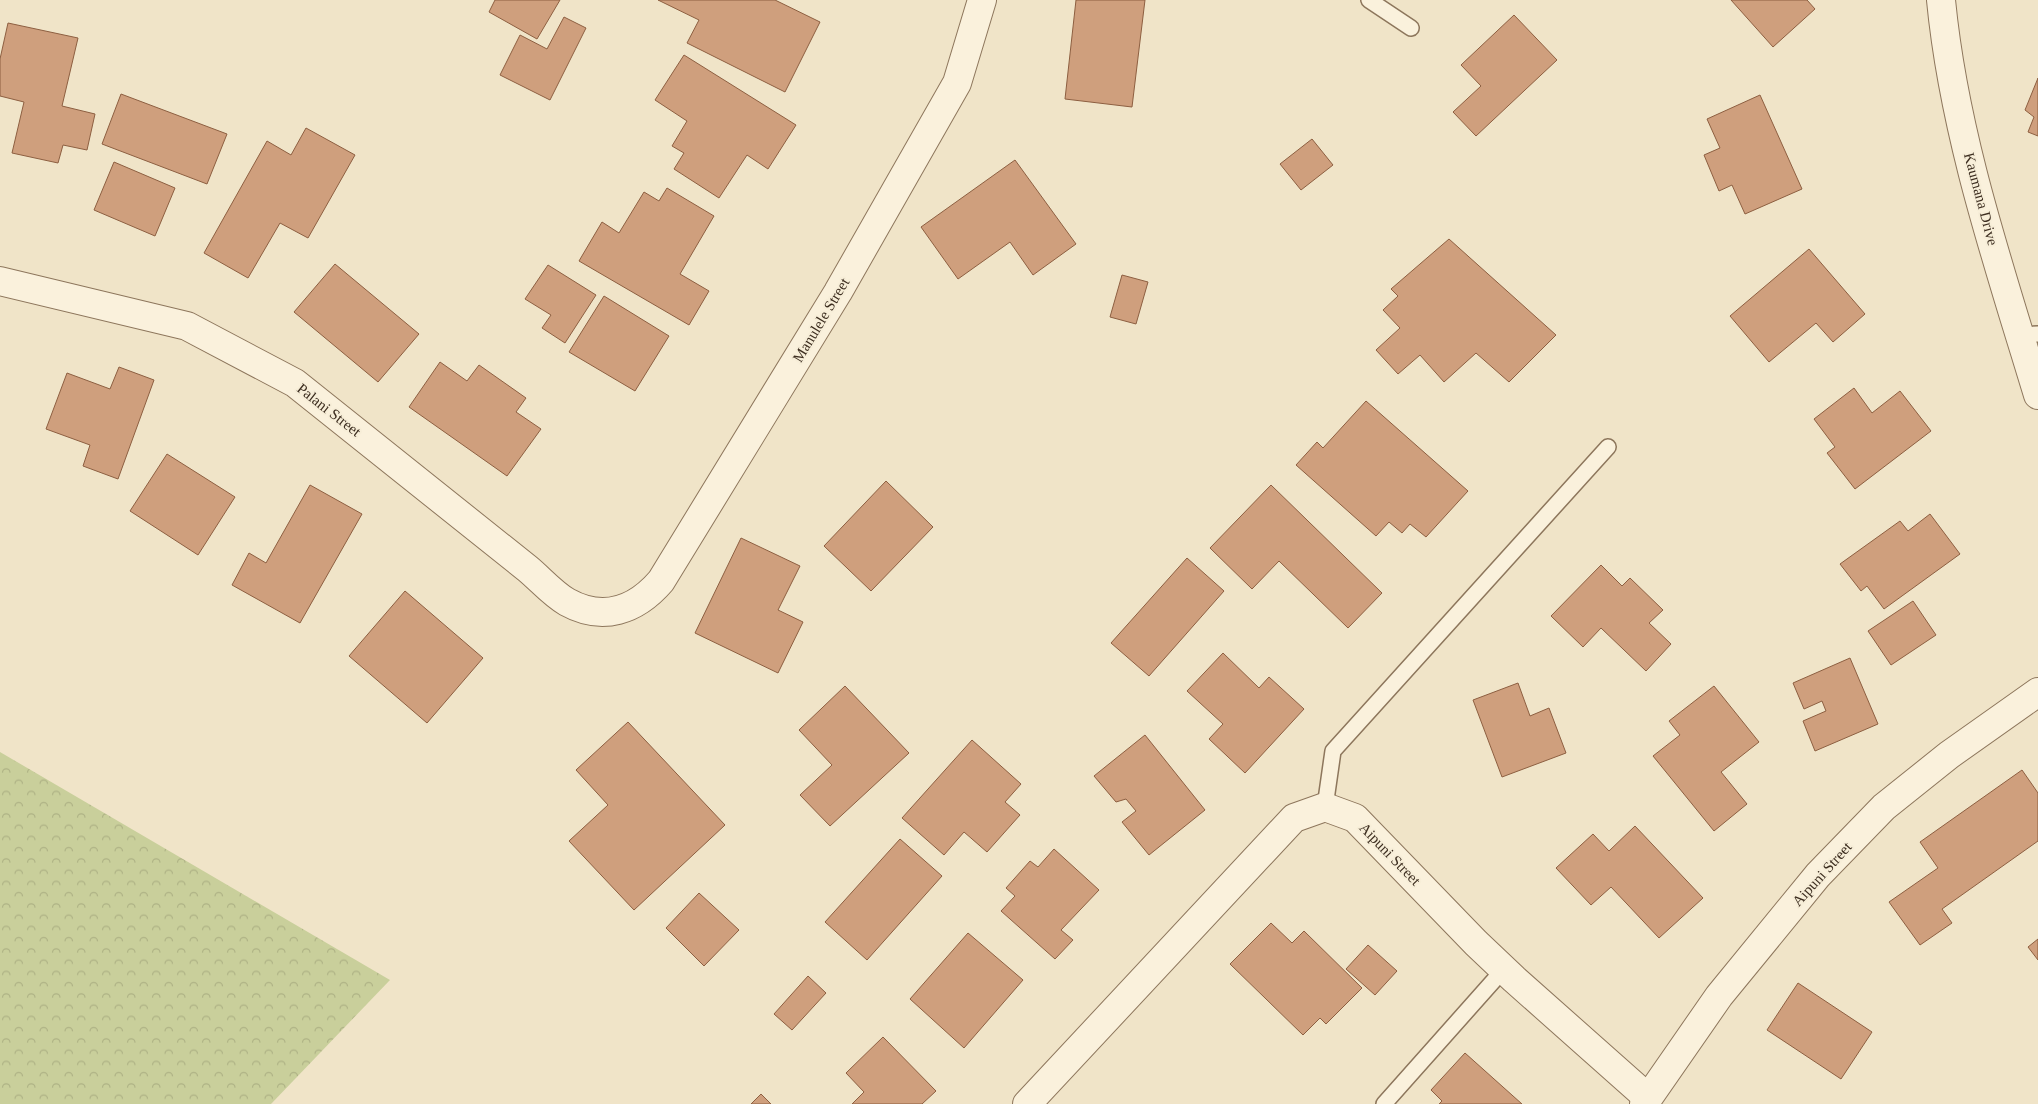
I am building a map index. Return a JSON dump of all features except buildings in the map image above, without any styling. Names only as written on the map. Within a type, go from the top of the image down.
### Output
[{"type":"street","name":"Manulele Street","points":[[617,610],[642,600],[661,581],[838,292],[956,83],[982,0]]},
{"type":"street","name":"Kaumana Drive","points":[[1941,0],[1946,50],[1979,197],[2029,335],[2038,395]]},
{"type":"street","name":"Palani Street","points":[[0,281],[187,326],[296,382],[521,562],[565,601],[590,611],[617,610]]},
{"type":"street","name":"Aipuni Street","points":[[1325,807],[1355,818],[1504,970],[1646,1101],[1719,996],[1818,875],[1884,807],[1949,755],[2038,692]]},
{"type":"street","points":[[1027,1104],[1294,818],[1325,807]]},
{"type":"lane","points":[[1369,0],[1411,28]]},
{"type":"lane","points":[[1325,807],[1333,751],[1608,446]]},
{"type":"lane","points":[[1384,1104],[1504,970]]},
{"type":"green space","points":[[0,752],[390,980],[271,1104],[0,1104]]}]
